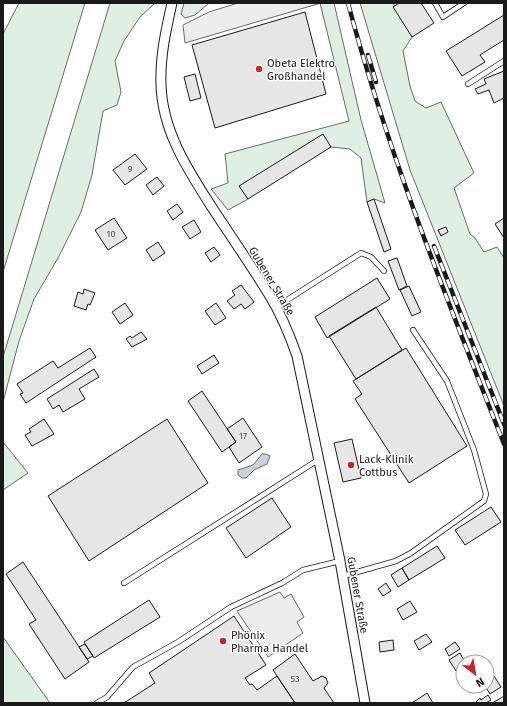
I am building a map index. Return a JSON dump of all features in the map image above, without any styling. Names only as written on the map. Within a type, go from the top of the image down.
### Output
[{"type":"street","name":"Gubener Straße","points":[[172,3],[164,41],[161,86],[171,135],[179,154],[194,179],[276,307],[285,325],[302,374],[318,460],[343,576],[365,703]]},
{"type":"lane","points":[[435,3],[443,17],[464,3]]},
{"type":"lane","points":[[468,84],[504,61]]},
{"type":"lane","points":[[276,307],[361,253],[371,257],[384,272]]},
{"type":"lane","points":[[343,576],[396,561],[411,553],[484,501],[486,494],[474,450],[447,381],[413,330]]},
{"type":"lane","points":[[124,583],[318,460]]},
{"type":"lane","points":[[97,703],[107,697],[133,667],[178,642],[231,606],[282,583],[303,570],[340,561]]},
{"type":"green space","points":[[19,3],[85,3],[3,272],[3,34]]},
{"type":"green space","points":[[110,3],[155,3],[140,17],[124,41],[115,61],[121,92],[117,105],[103,111],[92,175],[81,212],[58,258],[34,299],[19,341],[3,402],[3,357]]},
{"type":"green space","points":[[184,3],[209,3],[195,15],[185,18],[181,14]]},
{"type":"green space","points":[[320,3],[334,3],[361,120],[385,203],[374,199],[367,202],[361,158],[350,149],[331,147],[322,135],[240,187],[248,199],[228,210],[211,189],[228,183],[225,154],[349,121]]},
{"type":"green space","points":[[360,3],[393,3],[412,37],[403,51],[410,86],[415,101],[426,108],[441,102],[474,173],[454,188],[470,234],[475,238],[484,252],[497,247],[504,258],[504,406],[410,170]]},
{"type":"green space","points":[[3,442],[28,473],[3,490]]},
{"type":"green space","points":[[3,637],[50,703],[3,703]]},
{"type":"shaded area","points":[[238,3],[321,3],[185,43],[183,25],[209,12]]},
{"type":"shaded area","points":[[262,454],[270,456],[267,464],[254,470],[246,478],[242,478],[238,475],[238,470],[253,465]]},
{"type":"shaded area","points":[[280,592],[284,598],[291,594],[304,617],[297,622],[303,633],[268,657],[237,611]]},
{"type":"building","points":[[399,3],[421,3],[434,23],[412,37],[393,7]]},
{"type":"building","name":"Obeta Elektro Großhandel","points":[[305,12],[326,94],[215,128],[192,45]]},
{"type":"building","points":[[504,15],[504,40],[480,55],[485,62],[462,76],[446,51]]},
{"type":"building","points":[[504,71],[504,98],[494,103],[489,90],[478,94],[475,89],[486,84],[484,79]]},
{"type":"building","points":[[195,74],[201,98],[190,101],[184,77]]},
{"type":"building","points":[[323,134],[331,147],[248,199],[239,186]]},
{"type":"building","points":[[135,154],[147,169],[125,185],[113,170]]},
{"type":"building","points":[[157,177],[164,186],[153,195],[146,185]]},
{"type":"building","points":[[374,199],[391,249],[384,252],[367,202]]},
{"type":"building","points":[[177,204],[183,212],[173,220],[167,211]]},
{"type":"building","points":[[114,218],[127,238],[108,250],[95,230]]},
{"type":"building","points":[[504,218],[504,238],[495,224]]},
{"type":"building","points":[[194,220],[201,232],[190,239],[182,227]]},
{"type":"building","points":[[446,227],[448,232],[441,236],[438,230]]},
{"type":"building","points":[[158,242],[165,253],[153,261],[146,250]]},
{"type":"building","points":[[214,247],[220,255],[211,262],[205,253]]},
{"type":"building","points":[[397,258],[407,286],[399,290],[388,261]]},
{"type":"building","points":[[377,278],[390,299],[327,338],[315,317]]},
{"type":"building","points":[[241,285],[254,302],[245,309],[241,304],[234,309],[227,301],[235,295],[232,291]]},
{"type":"building","points":[[409,286],[421,312],[412,316],[400,290]]},
{"type":"building","points":[[84,289],[95,293],[86,310],[74,306],[78,292],[83,294]]},
{"type":"building","points":[[125,303],[133,315],[120,324],[112,312]]},
{"type":"building","points":[[216,303],[226,318],[215,325],[205,311]]},
{"type":"building","points":[[376,307],[402,350],[356,379],[329,336]]},
{"type":"building","points":[[141,332],[147,339],[132,347],[126,339],[130,336],[132,338]]},
{"type":"building","points":[[90,348],[96,357],[26,403],[20,394],[23,393],[17,384],[53,361],[58,368]]},
{"type":"building","points":[[406,348],[467,446],[409,483],[355,399],[362,394],[353,381]]},
{"type":"building","points":[[214,355],[219,363],[202,374],[197,366]]},
{"type":"building","points":[[94,369],[99,377],[79,389],[85,399],[63,412],[59,405],[53,409],[47,399]]},
{"type":"building","points":[[202,391],[236,442],[222,452],[188,401]]},
{"type":"building","points":[[243,418],[262,447],[239,463],[229,447],[236,442],[227,429]]},
{"type":"building","points":[[44,419],[54,434],[32,446],[25,435],[31,432],[29,429]]},
{"type":"building","points":[[167,419],[208,483],[89,561],[48,496]]},
{"type":"building","points":[[352,439],[361,478],[343,482],[334,443]]},
{"type":"building","points":[[272,498],[291,527],[246,558],[226,528]]},
{"type":"building","points":[[491,507],[501,522],[465,545],[455,530]]},
{"type":"building","points":[[437,546],[445,558],[409,580],[402,568]]},
{"type":"building","points":[[23,562],[89,662],[65,679],[29,624],[36,620],[6,574]]},
{"type":"building","points":[[402,568],[409,580],[398,587],[391,575]]},
{"type":"building","points":[[386,583],[391,591],[383,596],[378,589]]},
{"type":"building","points":[[149,600],[160,617],[94,658],[84,642]]},
{"type":"building","points":[[410,601],[417,612],[403,620],[397,609]]},
{"type":"building","name":"Phönix Pharma Handel","points":[[234,616],[266,665],[245,678],[250,685],[252,684],[257,690],[277,676],[295,703],[124,703],[155,683],[149,673]]},
{"type":"building","points":[[426,634],[432,642],[419,650],[414,641]]},
{"type":"building","points":[[393,640],[394,650],[380,652],[379,642]]},
{"type":"building","points":[[455,642],[460,649],[449,656],[445,649]]},
{"type":"building","points":[[85,644],[93,656],[87,659],[79,647]]},
{"type":"building","points":[[295,654],[313,681],[322,676],[326,678],[328,683],[324,688],[334,703],[295,703],[273,670]]},
{"type":"building","points":[[455,656],[455,669],[449,660]]},
{"type":"building","points":[[495,678],[501,687],[495,691]]},
{"type":"building","points":[[427,693],[433,703],[412,703]]},
{"type":"building","points":[[488,695],[491,700],[486,703],[475,703],[480,698],[481,700]]},
{"type":"building","points":[[504,696],[504,703],[492,703],[501,698]]},
{"type":"railway","points":[[348,3],[381,115],[400,171],[440,281],[504,444]]},
{"type":"railway","points":[[368,55],[376,82]]},
{"type":"railway","points":[[434,246],[504,424]]},
{"type":"place","name":"Obeta Elektro Großhandel","points":[[259,69]]},
{"type":"place","name":"Lack-Klinik Cottbus","points":[[351,465]]},
{"type":"place","name":"Phönix Pharma Handel","points":[[223,641]]}]
